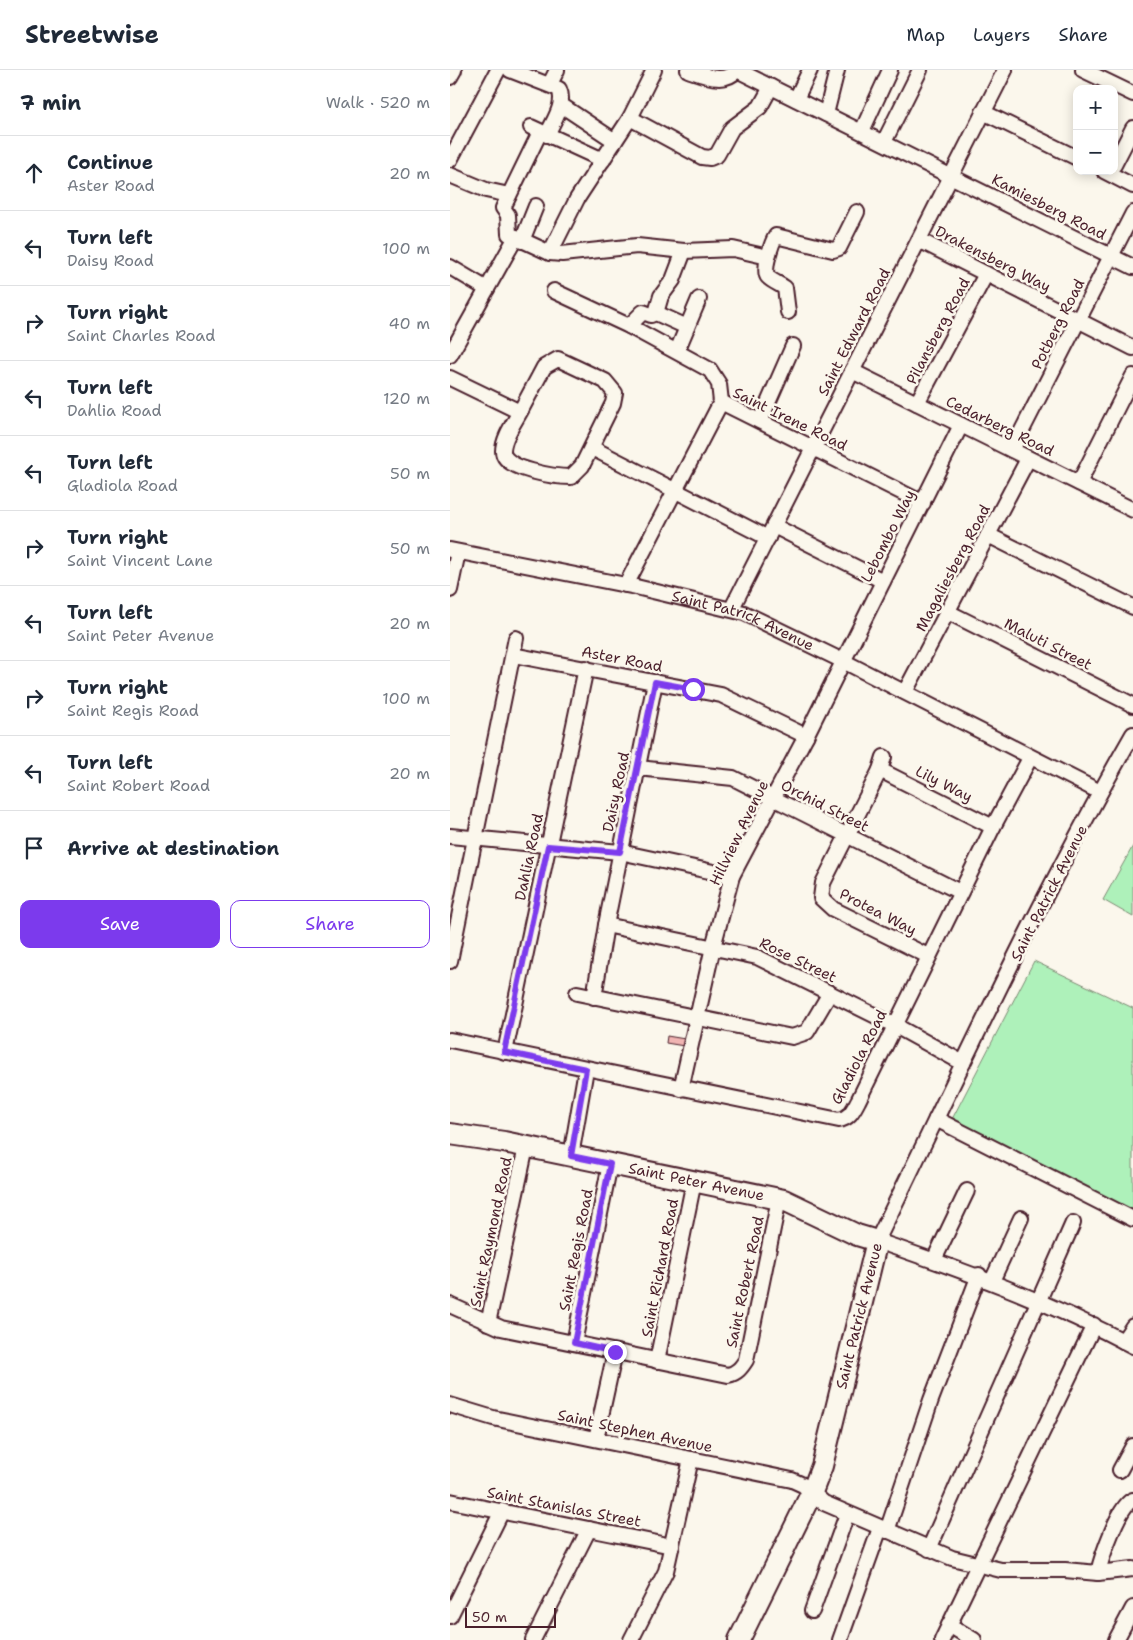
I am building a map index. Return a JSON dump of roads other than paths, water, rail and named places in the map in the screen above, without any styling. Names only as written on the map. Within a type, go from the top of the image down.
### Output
[{"type":"street","points":[[450,78],[454,70]]},
{"type":"street","points":[[450,160],[498,70]]},
{"type":"street","points":[[510,70],[550,84],[559,89],[563,96],[561,105],[539,131],[503,209],[508,215],[508,233],[550,253],[562,254],[629,246],[684,251],[733,249],[768,257]]},
{"type":"street","points":[[550,84],[557,70]]},
{"type":"street","points":[[550,253],[577,199],[630,118],[654,70]]},
{"type":"street","points":[[688,70],[723,78],[730,76],[737,70]]},
{"type":"street","name":"Kamiesberg Road","points":[[737,70],[1133,267]]},
{"type":"street","points":[[796,99],[810,70]]},
{"type":"street","points":[[826,114],[836,70]]},
{"type":"street","points":[[862,132],[890,70]]},
{"type":"street","points":[[884,142],[920,70]]},
{"type":"street","name":"Saint Edward Road","points":[[732,608],[1005,70]]},
{"type":"street","points":[[1083,70],[1133,94]]},
{"type":"street","points":[[630,118],[702,157],[710,158],[717,155],[732,128],[762,105],[771,87]]},
{"type":"street","points":[[561,105],[615,141]]},
{"type":"street","points":[[984,112],[1073,156]]},
{"type":"street","points":[[1118,155],[1133,128]]},
{"type":"street","points":[[539,131],[603,160]]},
{"type":"street","points":[[450,175],[486,190],[509,195]]},
{"type":"street","points":[[1117,175],[1133,186]]},
{"type":"street","points":[[450,355],[487,289],[519,239],[536,206]]},
{"type":"street","points":[[788,312],[785,288],[766,275],[768,257],[772,242],[776,236],[832,250],[839,248],[857,212]]},
{"type":"street","name":"Potberg Road","points":[[1012,450],[1133,213]]},
{"type":"street","name":"Drakensberg Way","points":[[919,240],[1133,348]]},
{"type":"street","points":[[656,313],[660,296],[673,280],[684,251]]},
{"type":"street","points":[[450,267],[487,289]]},
{"type":"street","name":"Pilansberg Road","points":[[918,403],[986,274]]},
{"type":"street","points":[[554,291],[629,326],[710,370],[715,375],[719,384],[721,402]]},
{"type":"street","points":[[677,351],[699,299]]},
{"type":"street","points":[[629,326],[642,312],[656,313],[687,327]]},
{"type":"street","points":[[760,422],[793,346]]},
{"type":"street","points":[[558,359],[605,381],[615,393],[613,403],[592,448],[579,471],[571,477],[532,471],[513,465],[504,456],[503,451],[509,434],[520,412],[548,362],[558,359]]},
{"type":"street","name":"Cedarberg Road","points":[[852,371],[1133,510]]},
{"type":"street","points":[[1080,483],[1133,376]]},
{"type":"street","points":[[450,378],[520,412]]},
{"type":"street","name":"Saint Irene Road","points":[[626,585],[721,402],[923,503]]},
{"type":"street","name":"Lebombo Way","points":[[843,661],[961,425]]},
{"type":"street","points":[[592,448],[675,490],[884,581]]},
{"type":"street","name":"Magaliesberg Road","points":[[905,692],[1028,458]]},
{"type":"street","points":[[988,535],[1133,607]]},
{"type":"street","points":[[450,590],[454,551]]},
{"type":"street","name":"Saint Patrick Avenue","points":[[454,551],[732,608],[843,661],[1100,792],[876,1240],[822,1466],[812,1492],[740,1640]]},
{"type":"street","name":"Maluti Street","points":[[948,612],[1133,706]]},
{"type":"street","points":[[450,961],[516,638]]},
{"type":"street","name":"Aster Road","points":[[513,654],[721,696],[806,736]]},
{"type":"street","name":"Hillview Avenue","points":[[681,1088],[713,947],[732,876],[774,798],[843,661]]},
{"type":"street","name":"Dahlia Road","points":[[504,1052],[586,668]]},
{"type":"street","name":"Daisy Road","points":[[594,996],[620,852],[655,682]]},
{"type":"street","points":[[1100,792],[1133,734]]},
{"type":"street","name":"Gladiola Road","points":[[450,1040],[839,1120],[844,1119],[849,1116],[858,1101],[960,892],[1030,758]]},
{"type":"street","name":"Lily Way","points":[[846,835],[882,763],[993,827]]},
{"type":"street","name":"Orchid Street","points":[[638,768],[725,776],[744,782],[960,892]]},
{"type":"street","name":"Protea Way","points":[[846,835],[823,884],[821,898],[833,909],[928,956]]},
{"type":"street","points":[[450,836],[474,840],[620,852],[732,876]]},
{"type":"street","name":"Rose Street","points":[[606,925],[758,957],[894,1025],[963,1063]]},
{"type":"street","points":[[577,993],[696,1019],[798,1037],[811,1027],[830,993]]},
{"type":"street","points":[[571,1156],[586,1069]]},
{"type":"street","points":[[936,1119],[1133,1219]]},
{"type":"street","name":"Saint Peter Avenue","points":[[450,1134],[526,1146],[779,1199],[794,1204],[857,1235],[876,1240]]},
{"type":"street","name":"Saint Raymond Road","points":[[488,1324],[526,1146]]},
{"type":"street","name":"Saint Regis Road","points":[[574,1343],[610,1164]]},
{"type":"street","name":"Saint Richard Road","points":[[657,1360],[694,1181]]},
{"type":"street","points":[[934,1260],[967,1191]]},
{"type":"street","name":"Saint Robert Road","points":[[450,1305],[488,1324],[728,1375],[743,1366],[779,1199]]},
{"type":"street","points":[[992,1281],[1021,1218]]},
{"type":"street","points":[[929,1549],[1073,1224]]},
{"type":"street","points":[[876,1240],[979,1275],[1040,1300],[1128,1344],[1133,1326]]},
{"type":"street","points":[[840,1640],[884,1529],[979,1275]]},
{"type":"street","points":[[942,1640],[1094,1326]]},
{"type":"street","points":[[596,1439],[615,1352]]},
{"type":"street","name":"Saint Stephen Avenue","points":[[450,1406],[493,1418],[792,1480],[812,1492],[824,1503],[847,1514],[952,1558],[1000,1570],[1098,1573],[1133,1569]]},
{"type":"street","points":[[1120,1470],[1133,1446]]},
{"type":"street","points":[[631,1640],[666,1571],[691,1459]]},
{"type":"street","points":[[1098,1573],[1104,1550],[1119,1518],[1128,1502],[1133,1500]]},
{"type":"street","name":"Saint Stanislas Street","points":[[450,1501],[672,1546]]},
{"type":"street","points":[[450,1616],[502,1511]]},
{"type":"street","points":[[812,1611],[847,1514]]},
{"type":"street","points":[[533,1640],[589,1529]]},
{"type":"street","points":[[1116,1640],[1133,1608]]},
{"type":"street","points":[[949,1625],[974,1640]]}]
